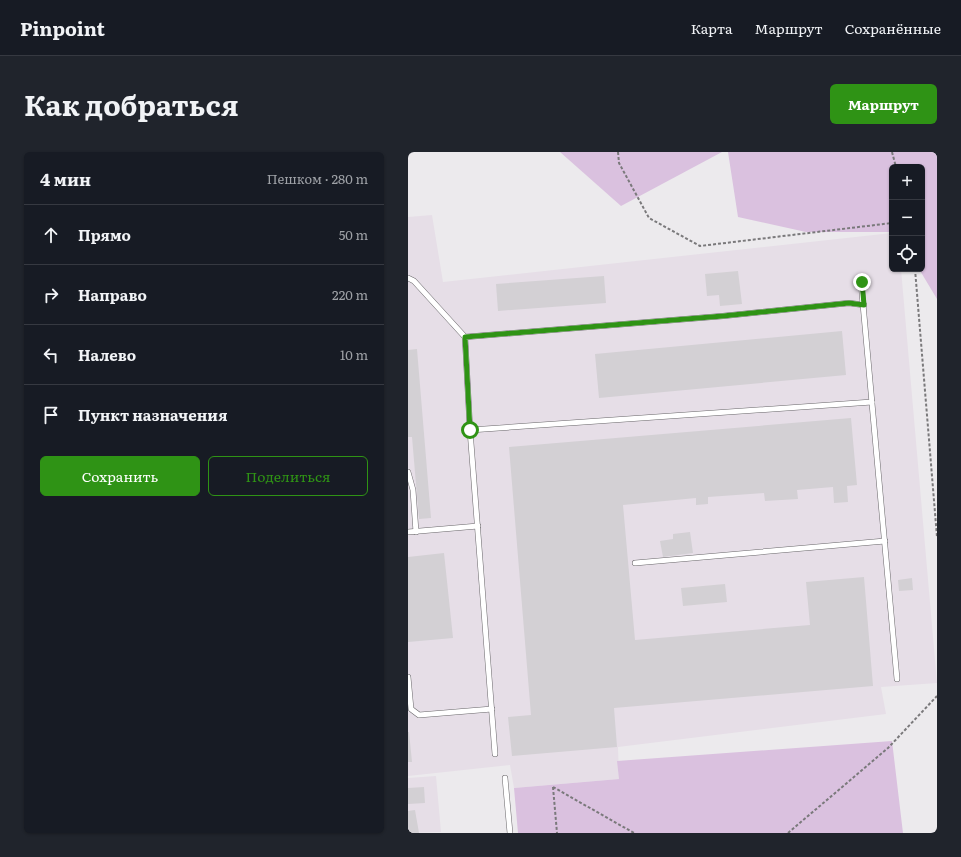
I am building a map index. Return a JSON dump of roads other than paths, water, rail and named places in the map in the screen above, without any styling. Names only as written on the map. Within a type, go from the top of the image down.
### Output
[{"type":"lane","points":[[408,278],[414,281],[465,337],[470,430],[495,754]]},
{"type":"lane","points":[[862,282],[897,679]]},
{"type":"lane","points":[[465,337],[723,316],[849,303],[864,305]]},
{"type":"lane","points":[[470,430],[872,402]]},
{"type":"lane","points":[[408,472],[413,490],[416,532]]},
{"type":"lane","points":[[408,532],[478,526]]},
{"type":"lane","points":[[635,563],[885,541]]},
{"type":"lane","points":[[408,676],[411,709],[420,715],[492,710]]},
{"type":"lane","points":[[505,778],[510,833]]}]
